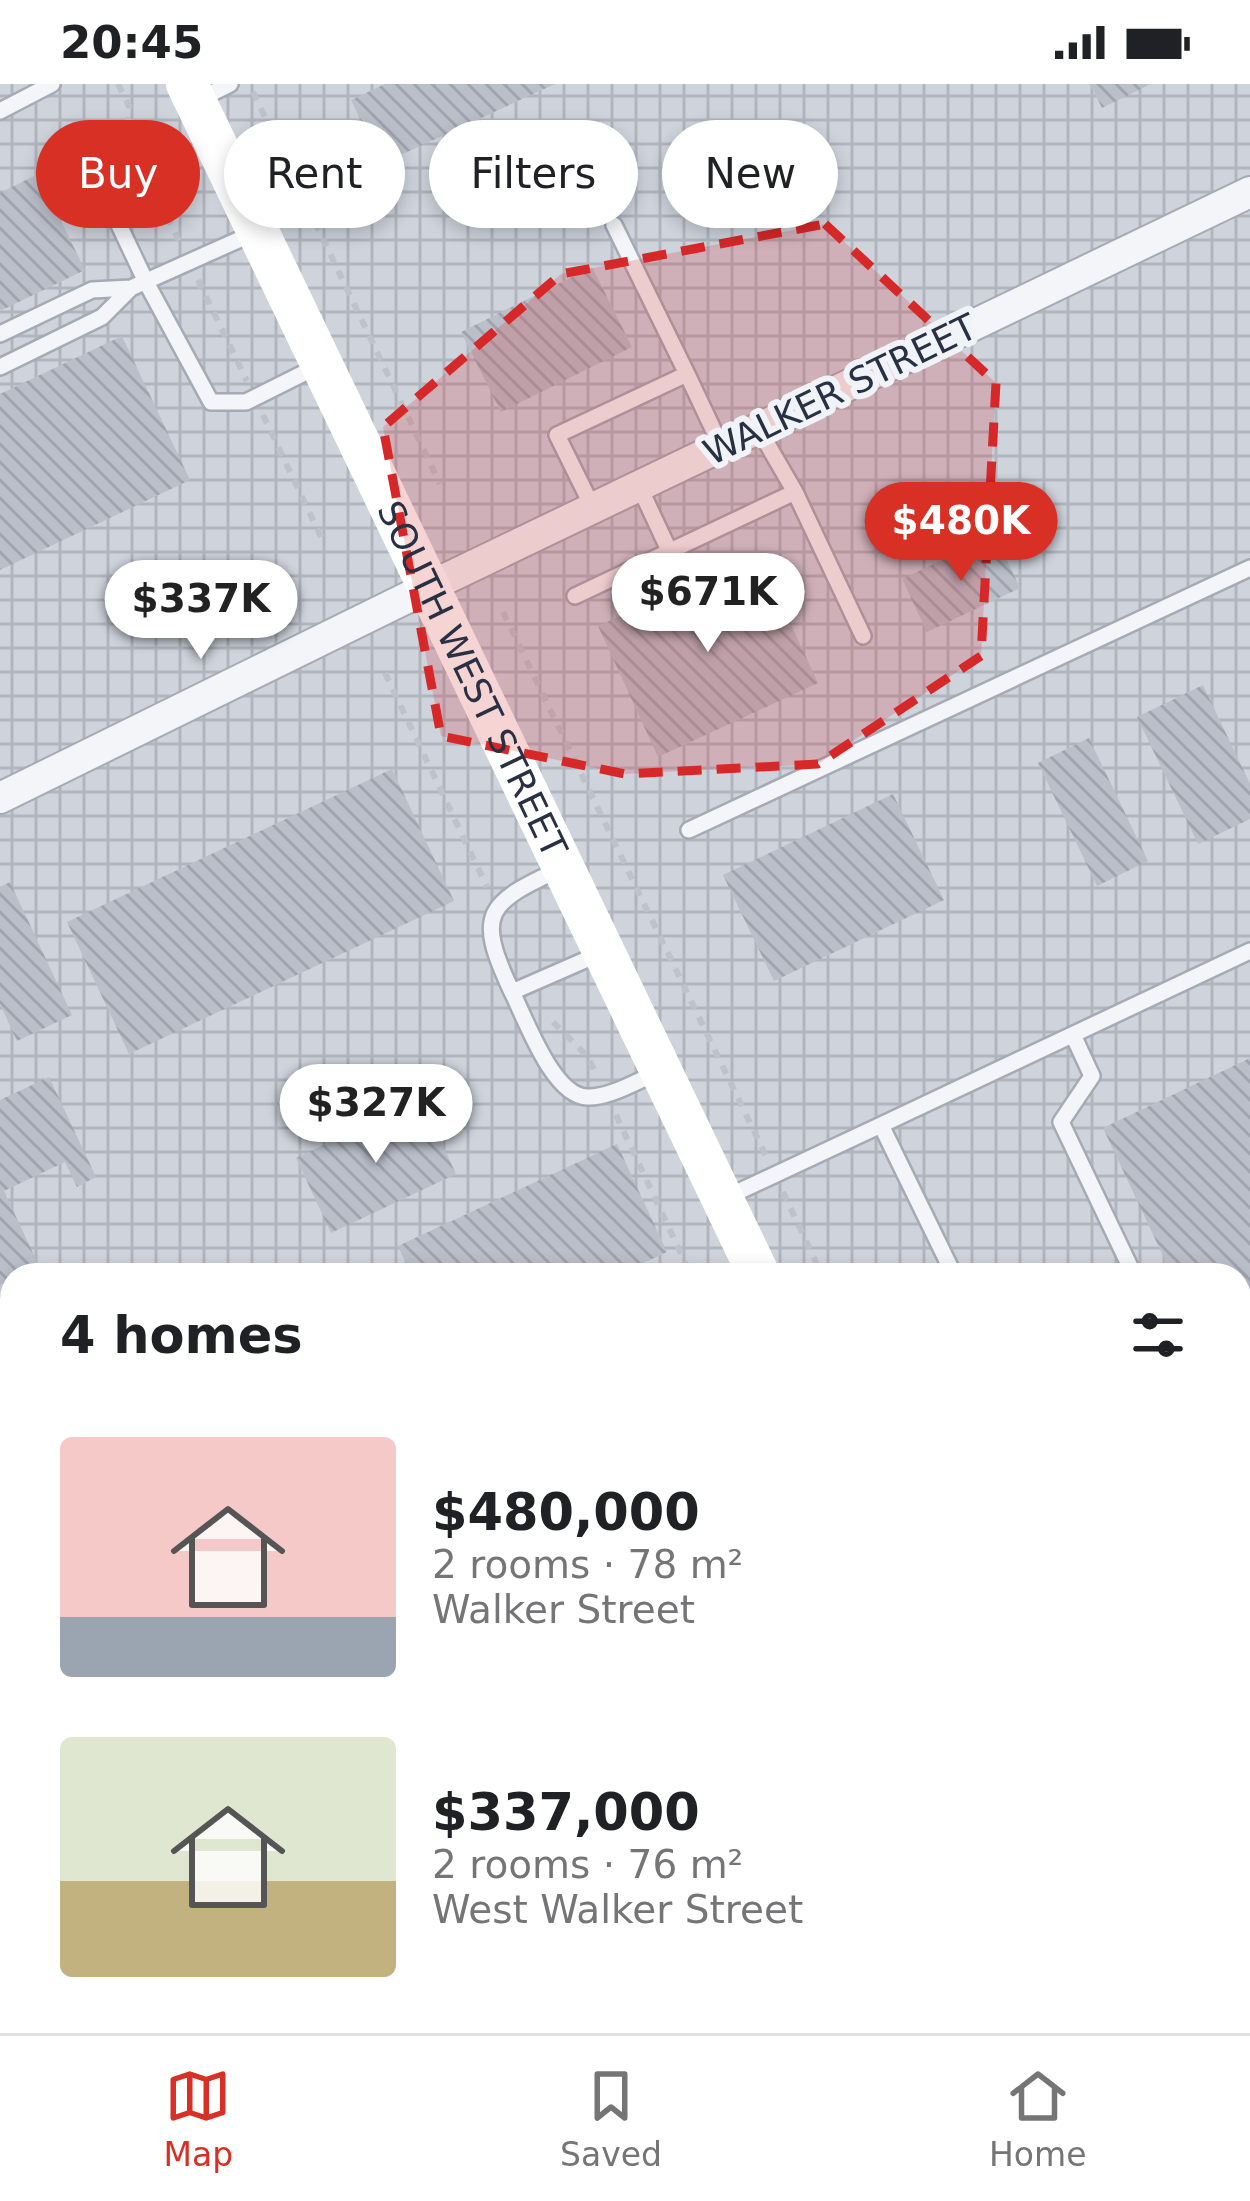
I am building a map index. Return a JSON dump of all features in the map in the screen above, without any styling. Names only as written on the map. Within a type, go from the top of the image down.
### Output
[{"type":"main road","name":"SOUTH WEST STREET","points":[[204,90],[258,230],[753,1263]]},
{"type":"street","name":"WALKER STREET","points":[[0,798],[1250,192]]},
{"type":"lane","points":[[0,111],[52,84]]},
{"type":"lane","points":[[116,228],[139,285],[211,402],[246,402],[323,363]]},
{"type":"lane","points":[[615,228],[721,446]]},
{"type":"lane","points":[[0,368],[102,317],[139,285],[258,230]]},
{"type":"lane","points":[[0,334],[92,290],[139,285]]},
{"type":"lane","points":[[593,508],[557,435],[687,374]]},
{"type":"lane","points":[[758,428],[795,491],[863,637]]},
{"type":"lane","points":[[639,486],[668,548]]},
{"type":"lane","points":[[575,596],[795,491]]},
{"type":"lane","points":[[689,830],[1250,568]]},
{"type":"lane","points":[[564,866],[510,892],[494,915],[493,952],[512,992],[548,1065],[566,1089],[584,1097],[605,1094],[662,1070]]},
{"type":"lane","points":[[723,1199],[1250,951]]},
{"type":"lane","points":[[512,992],[605,952]]},
{"type":"lane","points":[[1073,1034],[1092,1076],[1060,1122],[1128,1263]]},
{"type":"lane","points":[[881,1125],[948,1263]]},
{"type":"path","points":[[118,84],[129,106],[127,133],[323,542]]},
{"type":"path","points":[[249,84],[440,484]]},
{"type":"path","points":[[502,612],[816,1263]]},
{"type":"highlighted area","points":[[825,224],[996,383],[981,656],[818,764],[625,774],[441,736],[383,427],[561,274]]},
{"type":"shaded area","points":[[0,84],[1250,84],[1250,1263],[0,1263]]},
{"type":"building","points":[[385,84],[555,84],[477,120],[429,120],[429,142],[405,153],[405,120],[360,120],[351,100]]},
{"type":"building","points":[[1090,84],[1151,84],[1102,108]]},
{"type":"building","points":[[36,175],[36,228],[64,228],[85,270],[0,311],[0,193]]},
{"type":"building","points":[[592,267],[632,347],[501,412],[461,332]]},
{"type":"building","points":[[122,336],[190,480],[0,570],[0,394]]},
{"type":"building","points":[[995,535],[1020,588],[927,632],[902,579]]},
{"type":"building","points":[[758,553],[818,683],[658,757],[598,626]]},
{"type":"building","points":[[1203,685],[1250,784],[1250,819],[1198,844],[1137,717]]},
{"type":"building","points":[[1089,738],[1148,861],[1097,886],[1038,763]]},
{"type":"building","points":[[392,769],[454,901],[129,1054],[67,922]]},
{"type":"building","points":[[893,794],[944,900],[774,981],[723,875]]},
{"type":"building","points":[[10,882],[72,1015],[17,1041],[0,1004],[0,887]]},
{"type":"building","points":[[1250,1058],[1250,1263],[1166,1263],[1103,1128]]},
{"type":"building","points":[[49,1077],[96,1177],[77,1187],[65,1162],[4,1191],[38,1263],[0,1263],[0,1100]]},
{"type":"building","points":[[421,1099],[456,1174],[331,1233],[296,1158]]},
{"type":"building","points":[[617,1144],[667,1252],[644,1263],[406,1263],[398,1246]]}]
